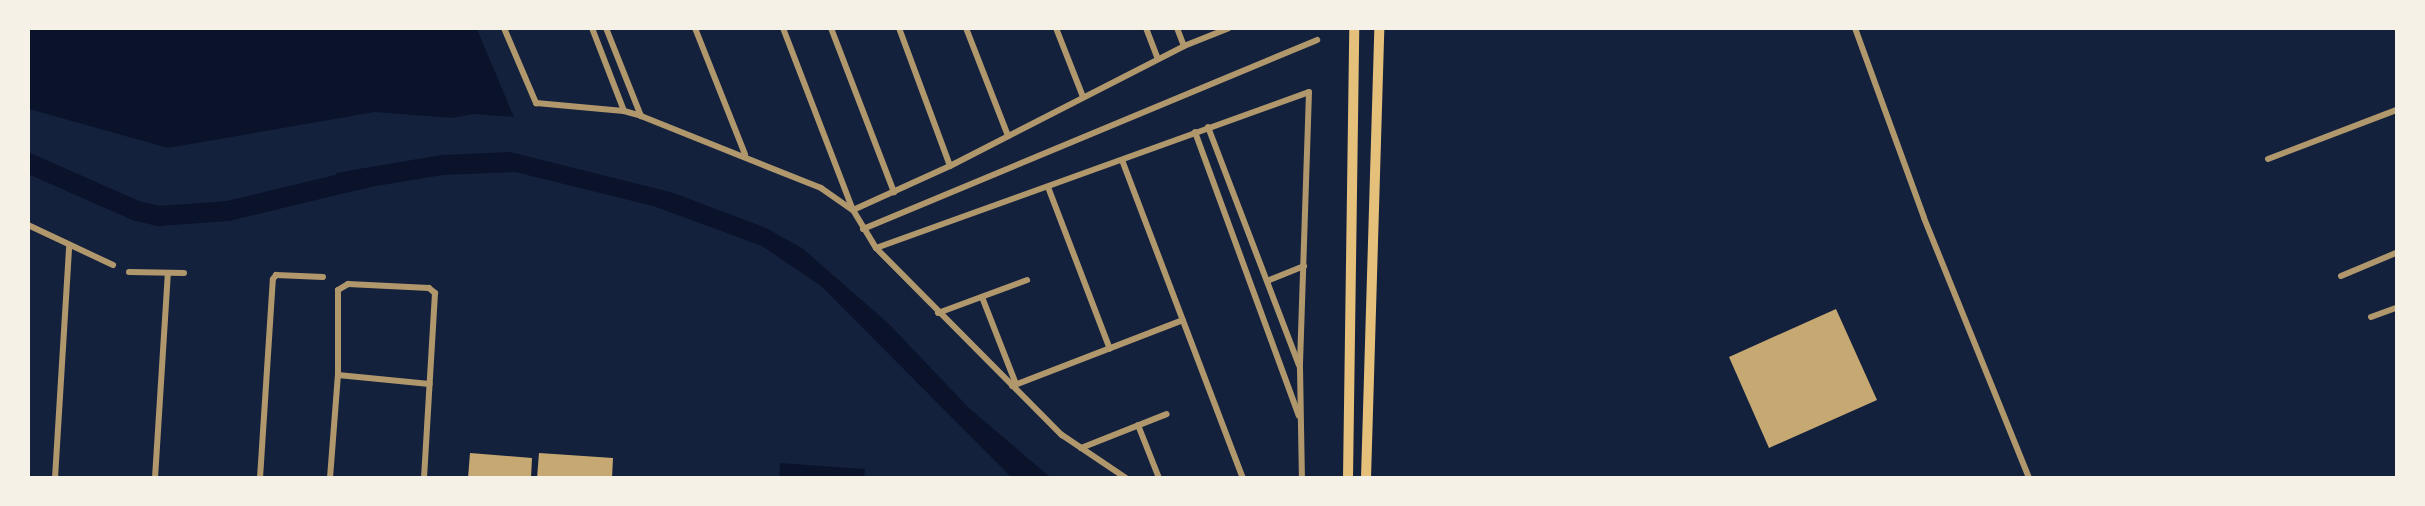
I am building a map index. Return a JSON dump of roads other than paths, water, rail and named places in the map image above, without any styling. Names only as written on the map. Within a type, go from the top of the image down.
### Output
[{"type":"highway","points":[[1348,477],[1354,28]]},
{"type":"highway","points":[[1366,477],[1379,28]]},
{"type":"street","points":[[504,28],[534,103],[624,111],[641,116],[745,154],[830,192],[853,210]]},
{"type":"street","points":[[592,28],[624,111]]},
{"type":"street","points":[[606,28],[641,116]]},
{"type":"street","points":[[695,28],[745,154]]},
{"type":"street","points":[[783,28],[853,210],[876,248],[938,314],[1081,448],[1126,477]]},
{"type":"street","points":[[831,28],[894,192]]},
{"type":"street","points":[[899,28],[950,166]]},
{"type":"street","points":[[966,28],[1008,136]]},
{"type":"street","points":[[1056,28],[1083,97]]},
{"type":"street","points":[[1146,28],[1158,59]]},
{"type":"street","points":[[1177,28],[1184,46]]},
{"type":"street","points":[[853,210],[950,166],[1184,46],[1229,28]]},
{"type":"street","points":[[1855,28],[1924,218],[2029,477]]},
{"type":"street","points":[[863,229],[1317,40]]},
{"type":"street","points":[[876,248],[1304,92],[1310,94],[1300,368],[1302,477]]},
{"type":"street","points":[[2268,159],[2397,110]]},
{"type":"street","points":[[1208,128],[1300,368]]},
{"type":"street","points":[[1195,132],[1302,422]]},
{"type":"street","points":[[1122,160],[1243,477]]},
{"type":"street","points":[[1048,187],[1110,348]]},
{"type":"street","points":[[28,225],[113,265]]},
{"type":"street","points":[[55,477],[69,246]]},
{"type":"street","points":[[2341,276],[2397,253]]},
{"type":"street","points":[[1267,281],[1304,266]]},
{"type":"street","points":[[129,272],[184,273]]},
{"type":"street","points":[[155,477],[168,274]]},
{"type":"street","points":[[260,477],[274,278],[323,276]]},
{"type":"street","points":[[938,314],[1026,280]]},
{"type":"street","points":[[330,477],[338,375],[341,285],[429,288],[436,296],[424,477]]},
{"type":"street","points":[[982,297],[1014,385]]},
{"type":"street","points":[[2372,317],[2397,308]]},
{"type":"street","points":[[1014,385],[1183,321]]},
{"type":"street","points":[[338,375],[430,384]]},
{"type":"street","points":[[1081,448],[1167,414]]},
{"type":"street","points":[[1138,425],[1159,477]]},
{"type":"water","points":[[28,29],[477,29],[514,117],[474,114],[452,118],[375,112],[168,148],[29,109]]},
{"type":"water","points":[[510,152],[674,193],[766,228],[802,248],[888,323],[969,408],[1050,477],[1011,477],[821,286],[762,246],[653,206],[515,172],[443,175],[346,191],[336,173],[441,155]]},
{"type":"water","points":[[780,463],[865,469],[864,477],[779,477]]},
{"type":"waterway","points":[[28,163],[137,211],[159,216],[228,211],[365,178]]}]
